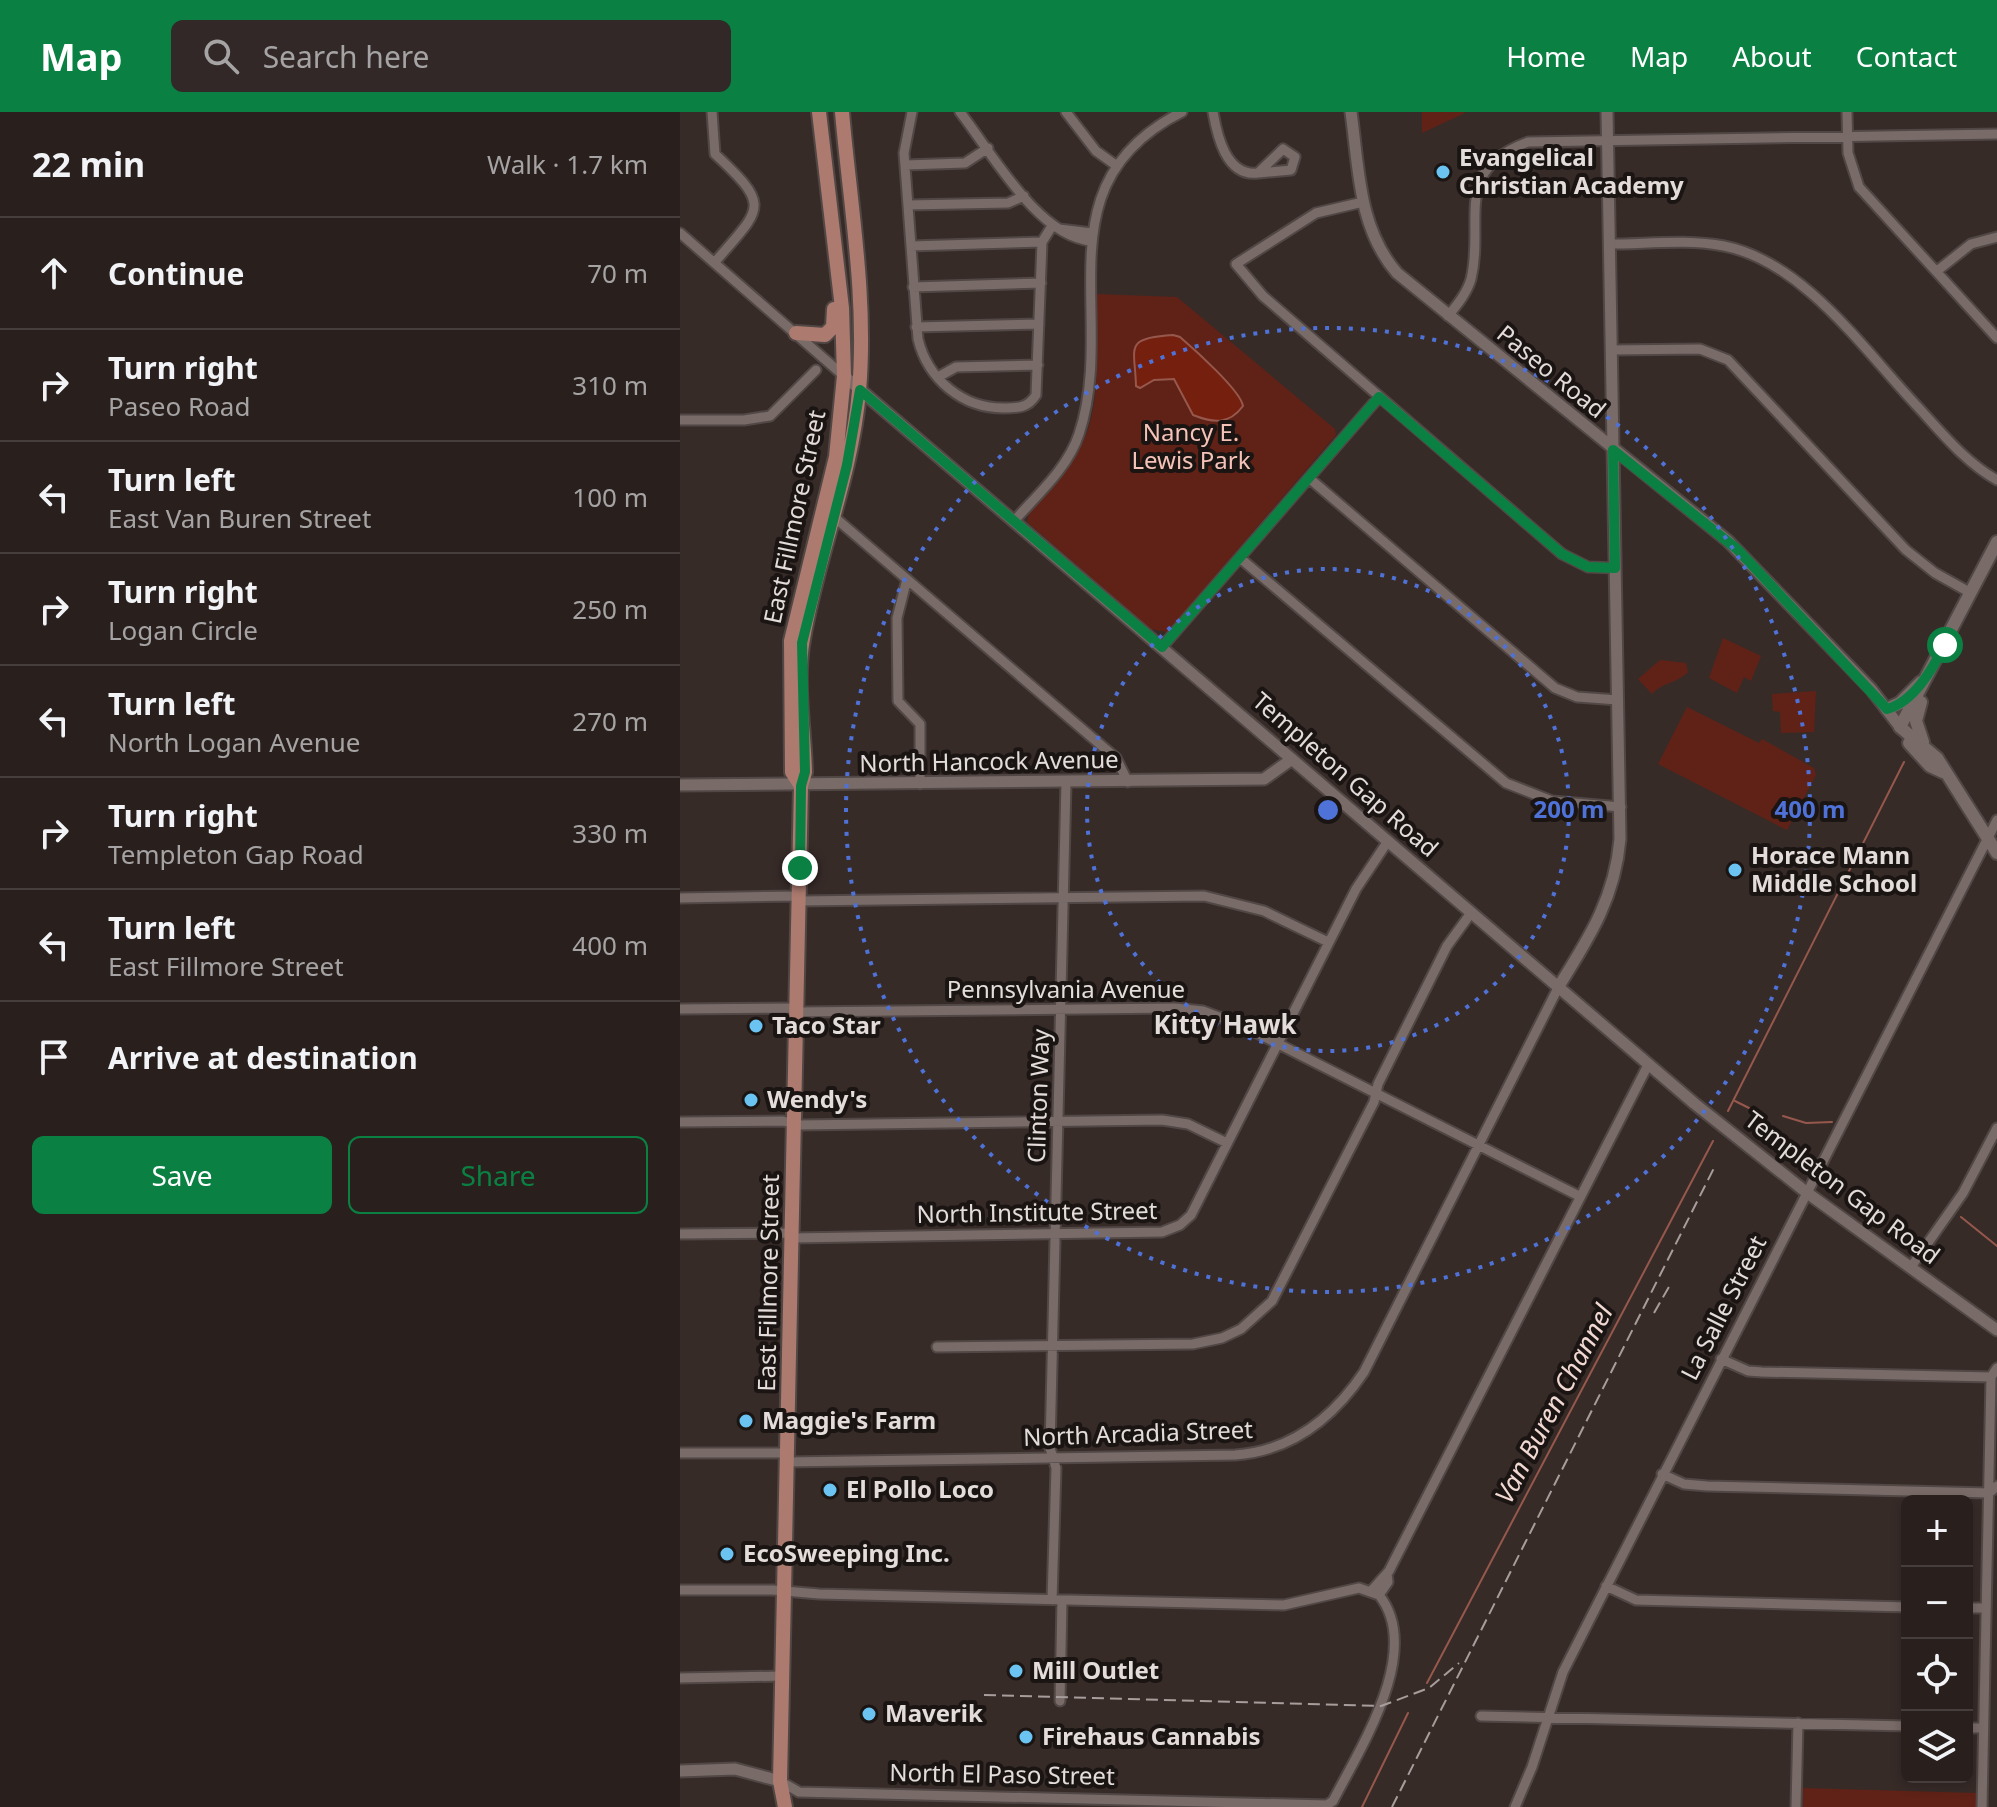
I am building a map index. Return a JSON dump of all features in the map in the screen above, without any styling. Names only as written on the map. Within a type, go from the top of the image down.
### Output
[{"type":"main road","name":"East Fillmore Street","points":[[801,786],[792,772],[791,641],[836,457],[844,376],[837,265],[819,112]]},
{"type":"main road","name":"East Fillmore Street","points":[[785,1807],[780,1781],[801,786],[805,772],[802,643],[847,465],[860,390],[858,255],[842,112]]},
{"type":"main road","points":[[796,333],[821,337],[833,327],[837,265]]},
{"type":"main road","points":[[1900,727],[1930,675],[1997,542]]},
{"type":"main road","points":[[1887,709],[1905,699],[1930,675]]},
{"type":"main road","points":[[1921,691],[1917,729],[1933,753]]},
{"type":"main road","name":"Paseo Road","points":[[1900,727],[1933,753],[1997,853]]},
{"type":"main road","name":"Paseo Road","points":[[1900,727],[1906,740],[1930,766],[1943,772]]},
{"type":"main road","name":"East Fillmore Street","points":[[773,1807],[780,1781]]},
{"type":"street","points":[[712,112],[715,154],[747,184],[754,201],[750,222],[715,262]]},
{"type":"street","points":[[912,112],[905,142],[905,165],[916,327],[921,350],[938,377],[975,406],[1018,408],[1029,404],[1036,395],[1042,242],[1056,227]]},
{"type":"street","points":[[960,112],[1024,196],[1056,227],[1073,238],[1092,237]]},
{"type":"street","points":[[1066,112],[1096,151],[1117,166]]},
{"type":"street","points":[[1014,521],[1063,465],[1083,424],[1088,397],[1092,237],[1102,192],[1117,166],[1146,134],[1182,112]]},
{"type":"street","points":[[1213,112],[1225,153],[1245,171],[1258,173]]},
{"type":"street","name":"Paseo Road","points":[[1351,112],[1370,233],[1397,273],[1737,549],[1887,709],[1900,727]]},
{"type":"street","points":[[1559,986],[1593,934],[1611,893],[1618,862],[1621,807],[1607,112]]},
{"type":"street","points":[[1847,112],[1850,164],[1859,187],[1997,338]]},
{"type":"street","points":[[1448,316],[1470,282],[1473,202],[1479,182],[1493,163],[1528,142],[1997,134]]},
{"type":"street","points":[[905,165],[965,163],[988,148]]},
{"type":"street","points":[[908,205],[1008,203],[1024,196]]},
{"type":"street","points":[[1363,202],[1316,213],[1236,264],[1263,296],[1571,561],[1588,567],[1615,568]]},
{"type":"street","name":"Templeton Gap Road","points":[[680,233],[1648,1065],[1806,1192],[1997,1330]]},
{"type":"street","points":[[1937,271],[1971,244],[1997,237]]},
{"type":"street","points":[[911,246],[1042,242]]},
{"type":"street","points":[[1609,244],[1707,243],[1736,249],[1777,266],[1814,296],[1966,458],[1997,480]]},
{"type":"street","points":[[913,287],[1041,283]]},
{"type":"street","points":[[916,327],[1039,324]]},
{"type":"street","points":[[1611,350],[1700,349],[1728,360],[1906,550],[1935,573],[1971,593]]},
{"type":"street","points":[[938,377],[956,367],[1038,365]]},
{"type":"street","points":[[680,420],[744,420],[770,416],[816,370]]},
{"type":"street","points":[[1162,647],[1379,397]]},
{"type":"street","points":[[1309,478],[1555,688],[1589,700],[1618,700]]},
{"type":"street","points":[[833,516],[1116,758],[1128,782]]},
{"type":"street","points":[[1240,558],[1506,783],[1552,801],[1621,807]]},
{"type":"street","points":[[907,579],[897,618],[898,701],[920,724],[920,784]]},
{"type":"street","name":"North Hancock Avenue","points":[[680,785],[1264,779],[1292,759]]},
{"type":"street","name":"Clinton Way","points":[[1060,1701],[1056,1468],[1050,1450],[1066,783]]},
{"type":"street","name":"La Salle Street","points":[[1515,1807],[1532,1767],[1563,1672],[1997,820]]},
{"type":"street","name":"North Institute Street","points":[[680,1234],[1162,1232],[1180,1225],[1191,1215],[1356,889],[1388,841]]},
{"type":"street","points":[[680,898],[1156,894],[1220,898],[1264,911],[1328,942]]},
{"type":"street","points":[[937,1347],[1193,1344],[1222,1338],[1250,1323],[1280,1289],[1447,946],[1471,913]]},
{"type":"street","name":"North Arcadia Street","points":[[680,1453],[787,1458],[1248,1454],[1298,1437],[1325,1420],[1364,1372],[1559,986]]},
{"type":"street","name":"Pennsylvania Avenue","points":[[680,1009],[1190,1009],[1229,1020],[1579,1196]]},
{"type":"street","points":[[1375,1592],[1388,1582],[1387,1574],[1648,1065]]},
{"type":"street","points":[[680,1122],[794,1124],[1173,1120],[1227,1143]]},
{"type":"street","points":[[1911,1267],[1962,1196],[1997,1128]]},
{"type":"street","points":[[1721,1359],[1748,1371],[1762,1372],[1994,1373],[1982,1807]]},
{"type":"street","points":[[1662,1474],[1694,1486],[1993,1490]]},
{"type":"street","points":[[1606,1586],[1636,1600],[1901,1607]]},
{"type":"street","points":[[680,1590],[1284,1605],[1359,1588],[1375,1592],[1388,1612],[1391,1630],[1388,1685],[1333,1801],[1327,1805]]},
{"type":"street","points":[[1973,1608],[1986,1608]]},
{"type":"street","points":[[1986,1631],[1997,1631]]},
{"type":"street","points":[[680,1678],[782,1676]]},
{"type":"street","points":[[1481,1716],[1901,1726]]},
{"type":"street","points":[[1796,1807],[1798,1723]]},
{"type":"street","points":[[1973,1728],[1983,1728]]},
{"type":"street","name":"North El Paso Street","points":[[680,1771],[735,1769],[780,1781],[799,1792],[1327,1805]]},
{"type":"street","points":[[1983,1781],[1995,1781]]},
{"type":"green space","points":[[1422,112],[1464,112],[1465,113],[1422,133]]},
{"type":"green space","name":"Nancy E. Lewis Park","points":[[1096,294],[1177,297],[1335,429],[1336,435],[1167,632],[1150,629],[1027,522],[1029,513],[1075,457],[1088,431],[1097,372]]},
{"type":"green space","points":[[1723,638],[1761,656],[1751,681],[1744,677],[1737,693],[1709,678]]},
{"type":"green space","points":[[1660,660],[1686,663],[1688,672],[1652,694],[1638,679]]},
{"type":"green space","points":[[1816,691],[1814,732],[1781,733],[1780,712],[1773,711],[1772,694]]},
{"type":"green space","points":[[1687,707],[1759,743],[1762,739],[1814,768],[1816,775],[1787,830],[1658,764]]},
{"type":"green space","points":[[1803,1788],[1977,1793],[1976,1807],[1803,1807]]},
{"type":"shaded area","points":[[1173,335],[1180,337],[1216,370],[1240,399],[1243,406],[1232,417],[1214,421],[1193,415],[1174,379],[1154,380],[1140,388],[1136,386],[1135,347],[1146,339]]},
{"type":"waterway","name":"Van Buren Channel","points":[[1728,1111],[1904,762]]},
{"type":"waterway","points":[[1735,1101],[1765,1116]]},
{"type":"waterway","points":[[1783,1116],[1806,1123],[1832,1122]]},
{"type":"waterway","name":"Van Buren Channel","points":[[1427,1683],[1713,1141]]},
{"type":"waterway","points":[[1961,1217],[1997,1246]]},
{"type":"waterway","name":"Van Buren Channel","points":[[1362,1807],[1408,1713]]},
{"type":"railway","points":[[1392,1807],[1714,1168]]},
{"type":"railway","points":[[1654,1313],[1670,1285]]},
{"type":"railway","points":[[984,1695],[1381,1706],[1429,1688],[1459,1663]]},
{"type":"place","name":"Evangelical Christian Academy","points":[[1443,172]]},
{"type":"place","name":"Horace Mann Middle School","points":[[1735,870]]},
{"type":"place","name":"Taco Star","points":[[756,1026]]},
{"type":"place","name":"Wendy's","points":[[751,1100]]},
{"type":"place","name":"Maggie's Farm","points":[[746,1421]]},
{"type":"place","name":"El Pollo Loco","points":[[830,1490]]},
{"type":"place","name":"EcoSweeping Inc.","points":[[727,1554]]},
{"type":"place","name":"Mill Outlet","points":[[1016,1671]]},
{"type":"place","name":"Maverik","points":[[869,1714]]},
{"type":"place","name":"Firehaus Cannabis","points":[[1026,1737]]},
{"type":"district","name":"Kitty Hawk","points":[[1225,1025]]},
{"type":"route","points":[[800,868],[801,786],[805,772],[800,668],[802,643],[847,465],[860,390],[1162,647],[1379,397],[1562,554],[1588,567],[1615,568],[1613,450],[1737,549],[1887,709],[1905,699],[1930,675],[1945,645]]}]
